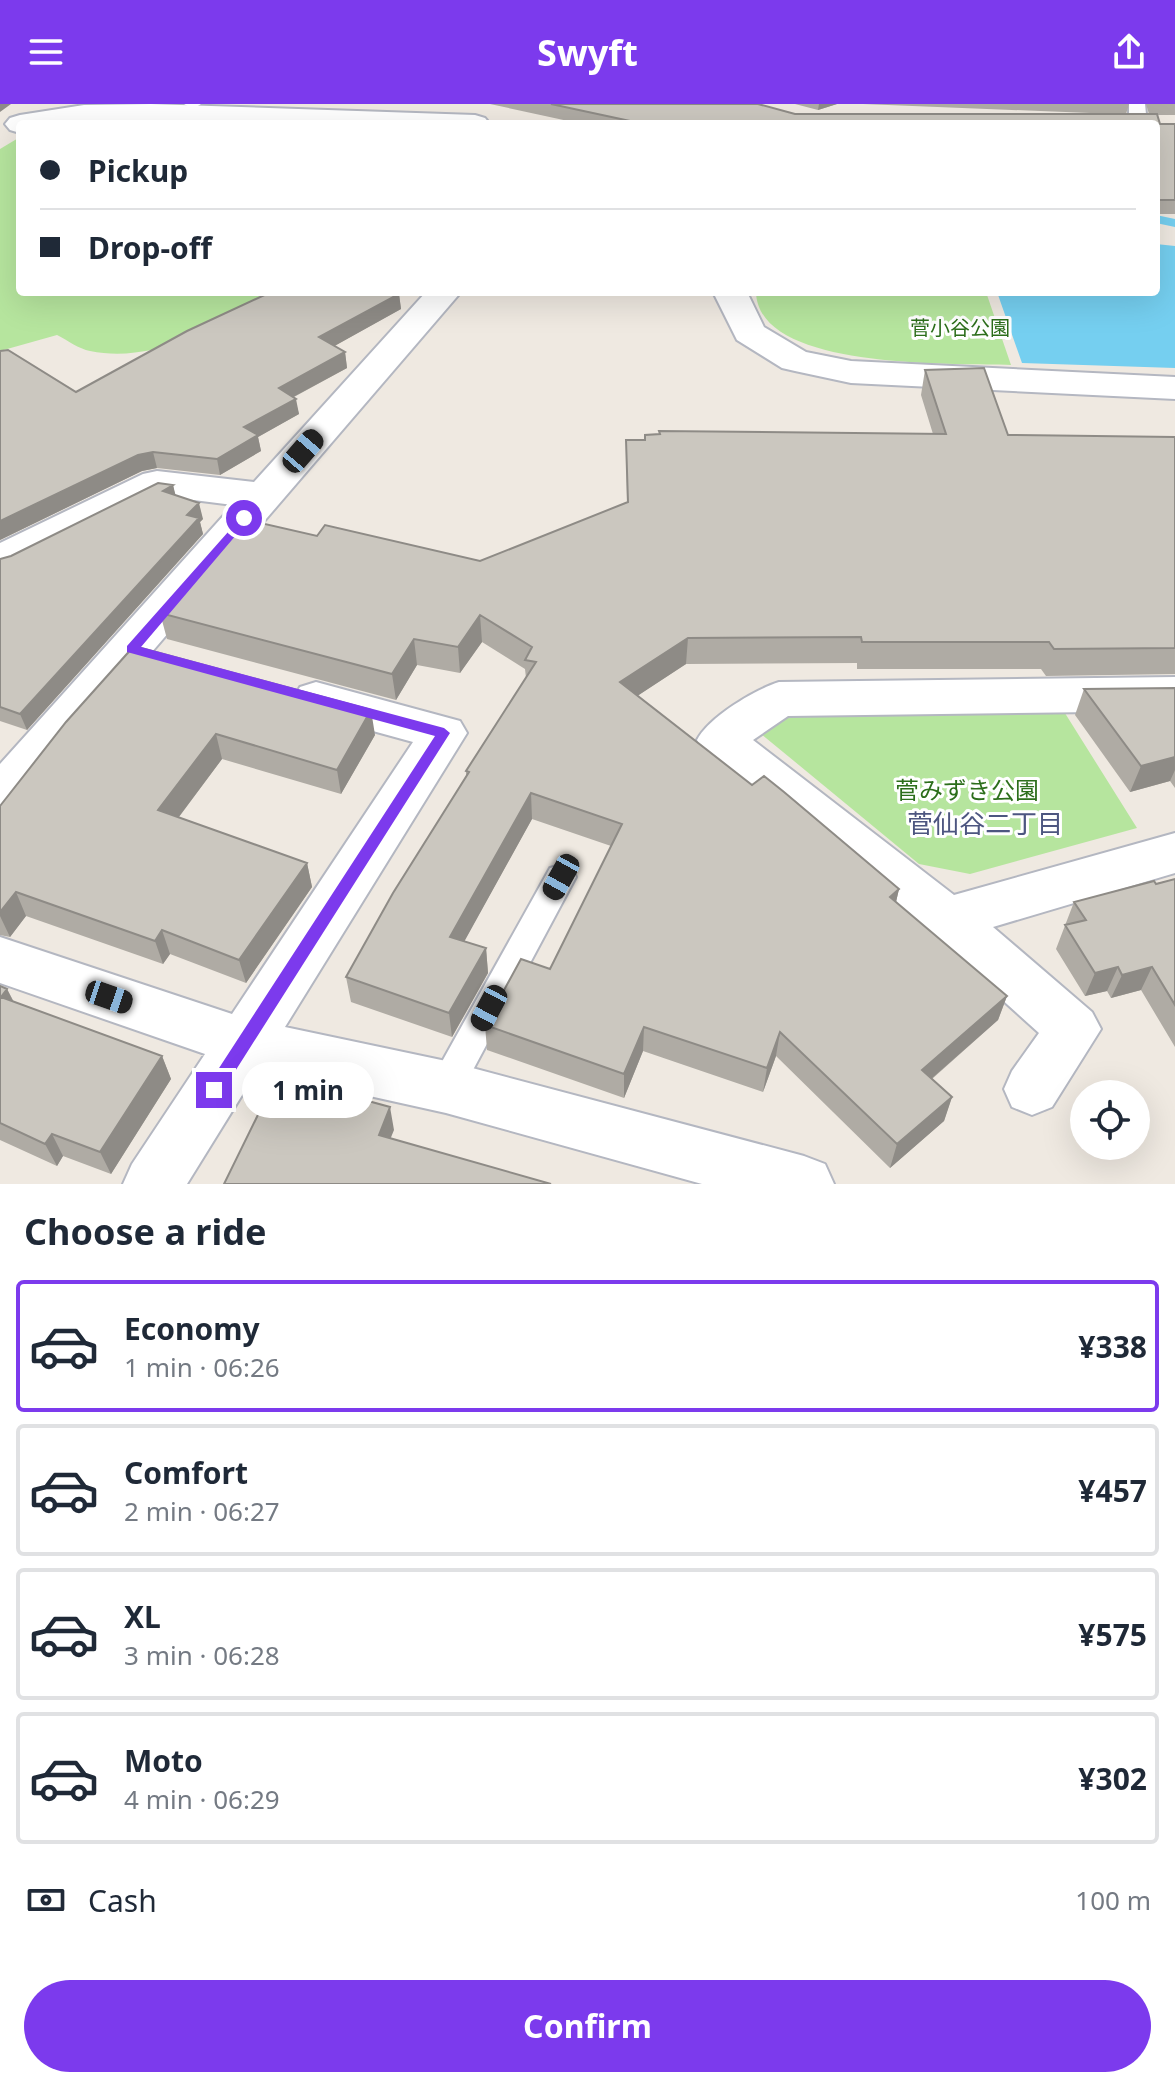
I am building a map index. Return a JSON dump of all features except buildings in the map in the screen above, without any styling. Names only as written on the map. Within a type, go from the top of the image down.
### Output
[{"type":"street","points":[[46,120],[84,114],[191,107],[408,120]]},
{"type":"street","points":[[0,796],[154,655],[263,496],[440,296]]},
{"type":"street","points":[[732,296],[749,333],[795,360],[851,372],[1175,388]]},
{"type":"street","points":[[0,560],[157,483],[263,496]]},
{"type":"street","points":[[153,1184],[444,733],[280,689]]},
{"type":"street","points":[[1032,1089],[1073,1029],[947,919],[720,740],[779,699],[1175,694]]},
{"type":"street","points":[[947,919],[1175,853]]},
{"type":"street","points":[[0,960],[244,1043],[446,1087],[804,1184]]},
{"type":"lane","points":[[1137,104],[1149,120]]},
{"type":"lane","points":[[446,1087],[561,877]]},
{"type":"green space","points":[[16,139],[16,296],[281,296],[218,327],[168,346],[142,352],[116,354],[90,351],[57,335],[0,351],[0,149]]},
{"type":"green space","name":"菅小谷公園","points":[[757,296],[987,296],[1011,365],[906,362],[863,357],[823,349],[789,336],[765,318]]},
{"type":"green space","name":"菅みずき公園","points":[[793,710],[1063,710],[1137,828],[970,874],[919,864],[760,733]]},
{"type":"water","points":[[1160,244],[1175,246],[1175,368],[1022,363],[998,296],[1160,296]]},
{"type":"waterway","points":[[1160,220],[1175,223]]},
{"type":"district","name":"菅仙谷二丁目","points":[[985,824]]},
{"type":"route","points":[[214,1090],[444,733],[132,649],[244,518]]}]
